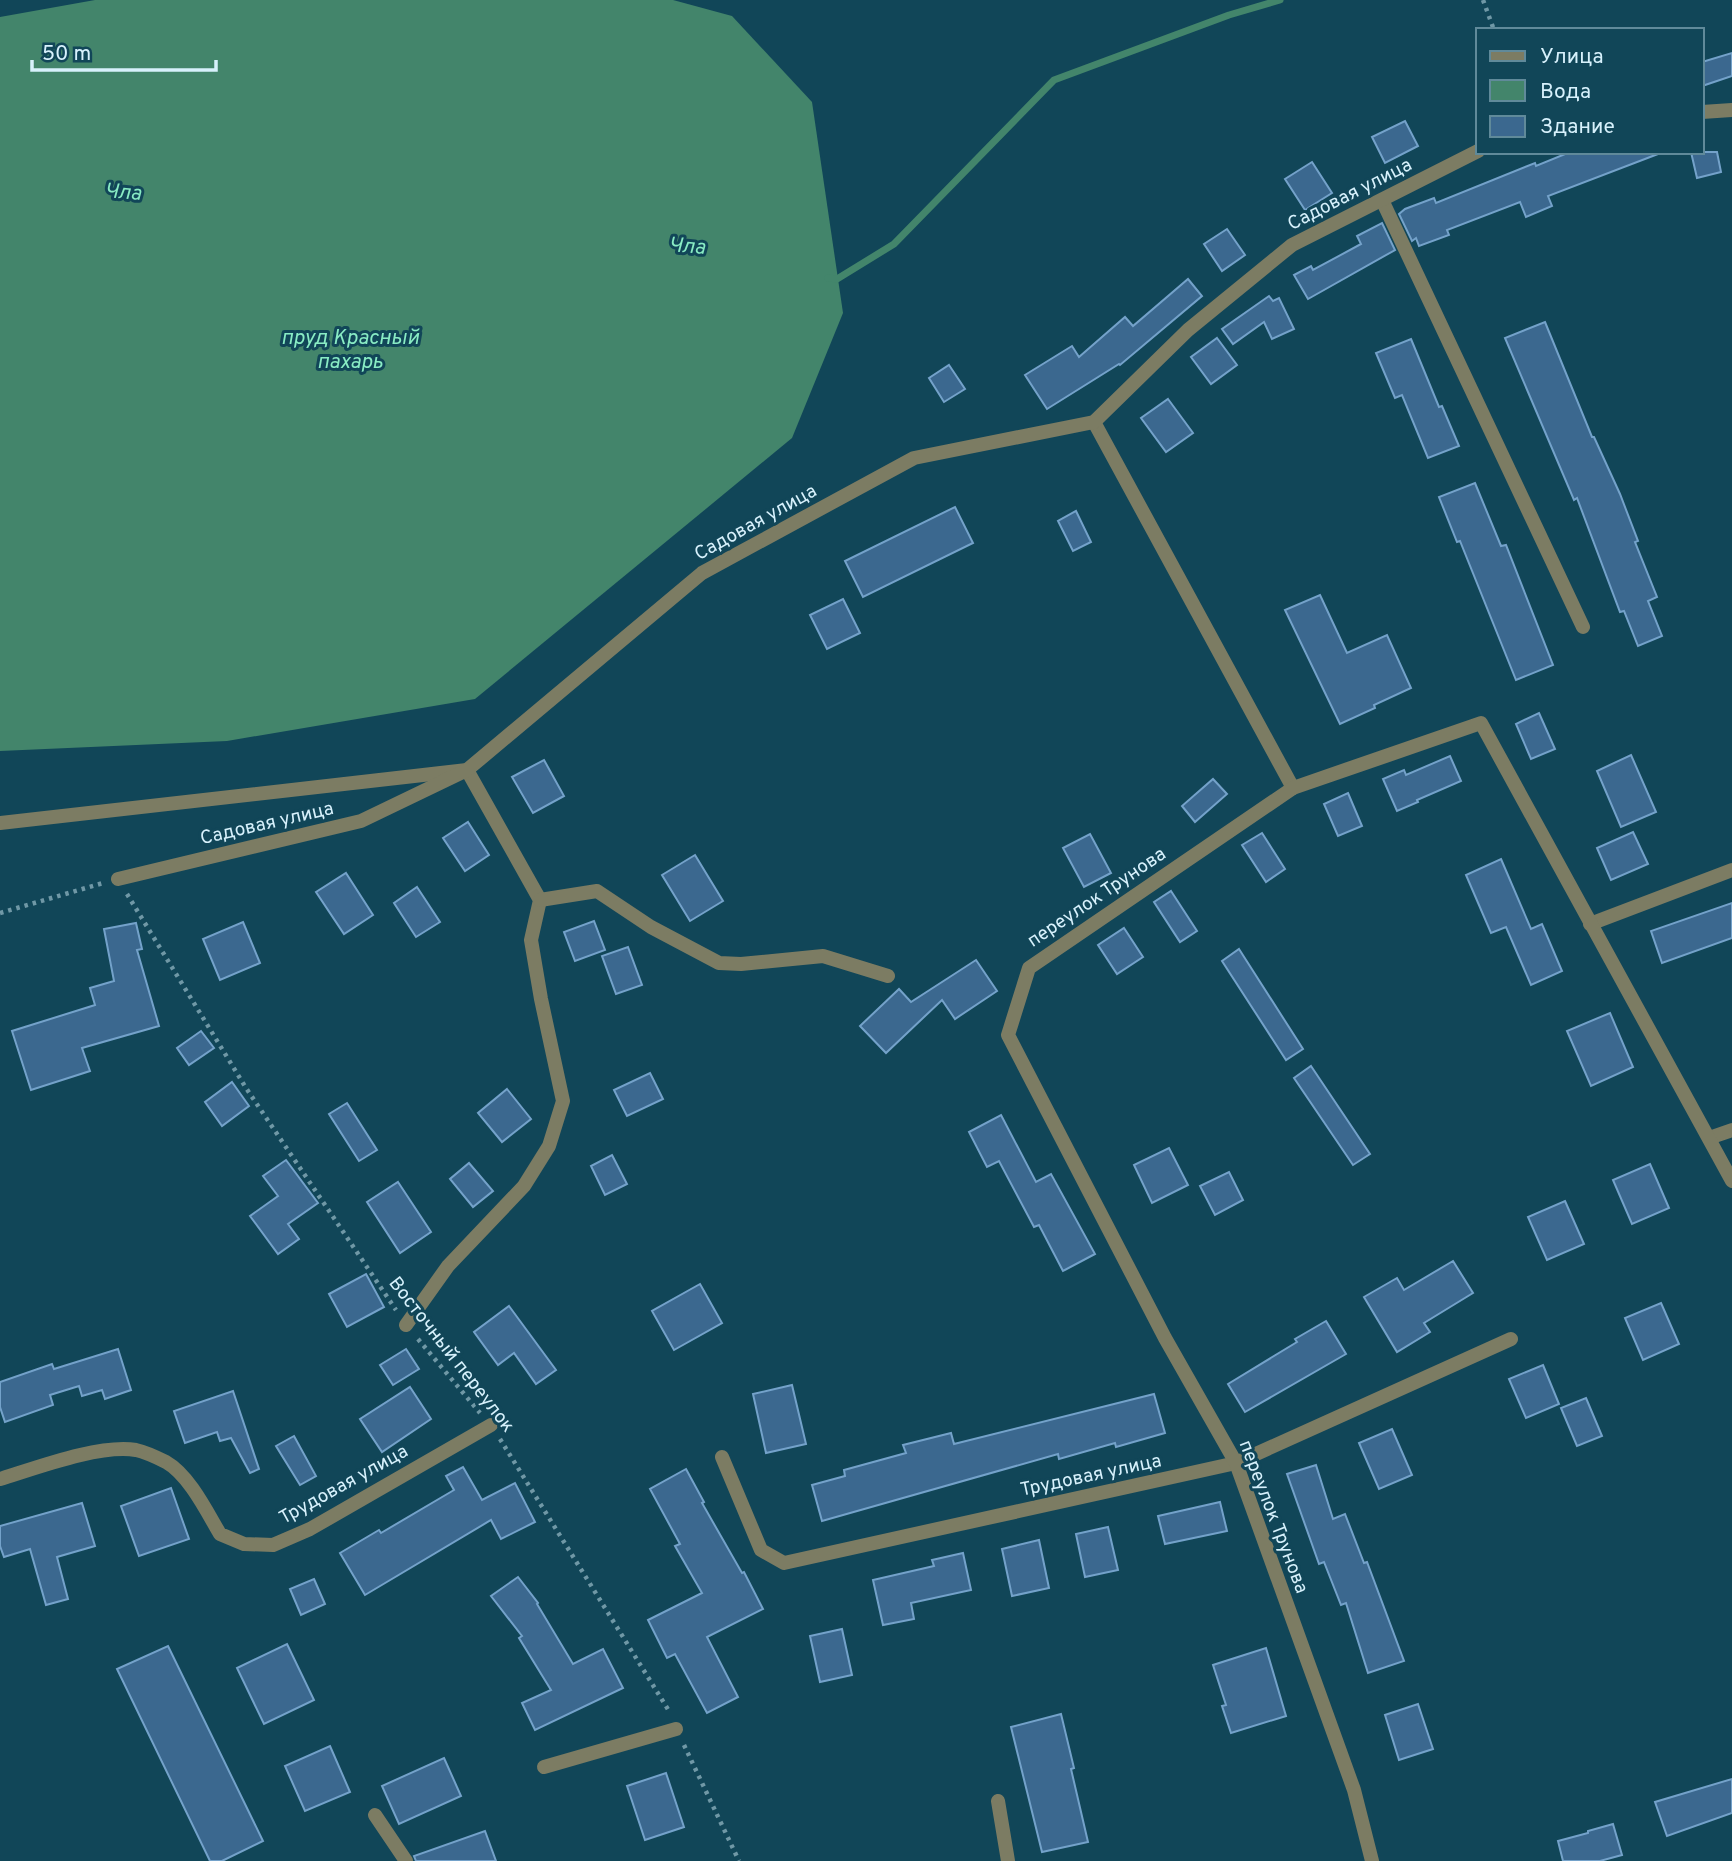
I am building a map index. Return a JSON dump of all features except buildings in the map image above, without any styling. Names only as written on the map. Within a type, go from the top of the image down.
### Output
[{"type":"street","points":[[1704,112],[1732,110]]},
{"type":"street","name":"Садовая улица","points":[[118,879],[361,821],[467,771],[702,573],[915,458],[1094,422],[1188,330],[1292,245],[1476,153]]},
{"type":"street","points":[[1382,200],[1583,626]]},
{"type":"street","points":[[1094,422],[1293,788]]},
{"type":"street","name":"переулок Трунова","points":[[1372,1861],[1354,1790],[1236,1463],[1165,1338],[1008,1035],[1029,968],[1293,788],[1481,723],[1732,1181]]},
{"type":"street","points":[[0,823],[467,771],[540,900],[531,940],[564,1101],[549,1146],[524,1186],[448,1266],[406,1325]]},
{"type":"street","points":[[1590,924],[1732,870]]},
{"type":"street","points":[[540,900],[597,891],[651,927],[719,964],[823,956],[888,976]]},
{"type":"street","points":[[1709,1138],[1732,1130]]},
{"type":"street","name":"Трудовая улица","points":[[722,1457],[761,1550],[784,1563],[1236,1463],[1511,1339]]},
{"type":"street","name":"Трудовая улица","points":[[0,1479],[106,1451],[136,1450],[168,1463],[198,1495],[220,1534],[244,1544],[272,1545],[310,1529],[491,1425]]},
{"type":"street","points":[[544,1767],[676,1729]]},
{"type":"street","points":[[998,1801],[1008,1861]]},
{"type":"street","points":[[375,1815],[406,1861]]},
{"type":"path","points":[[1483,0],[1493,28]]},
{"type":"path","points":[[0,914],[118,879]]},
{"type":"path","name":"Восточный переулок","points":[[118,879],[246,1088],[406,1325],[491,1425],[663,1699],[739,1861]]},
{"type":"water","name":"пруд Красный пахарь","points":[[95,0],[673,0],[732,16],[812,102],[843,313],[792,438],[475,699],[227,741],[0,751],[0,17]]},
{"type":"waterway","name":"Чла","points":[[828,278],[837,279],[894,244],[1054,80],[1229,15],[1280,0]]}]
